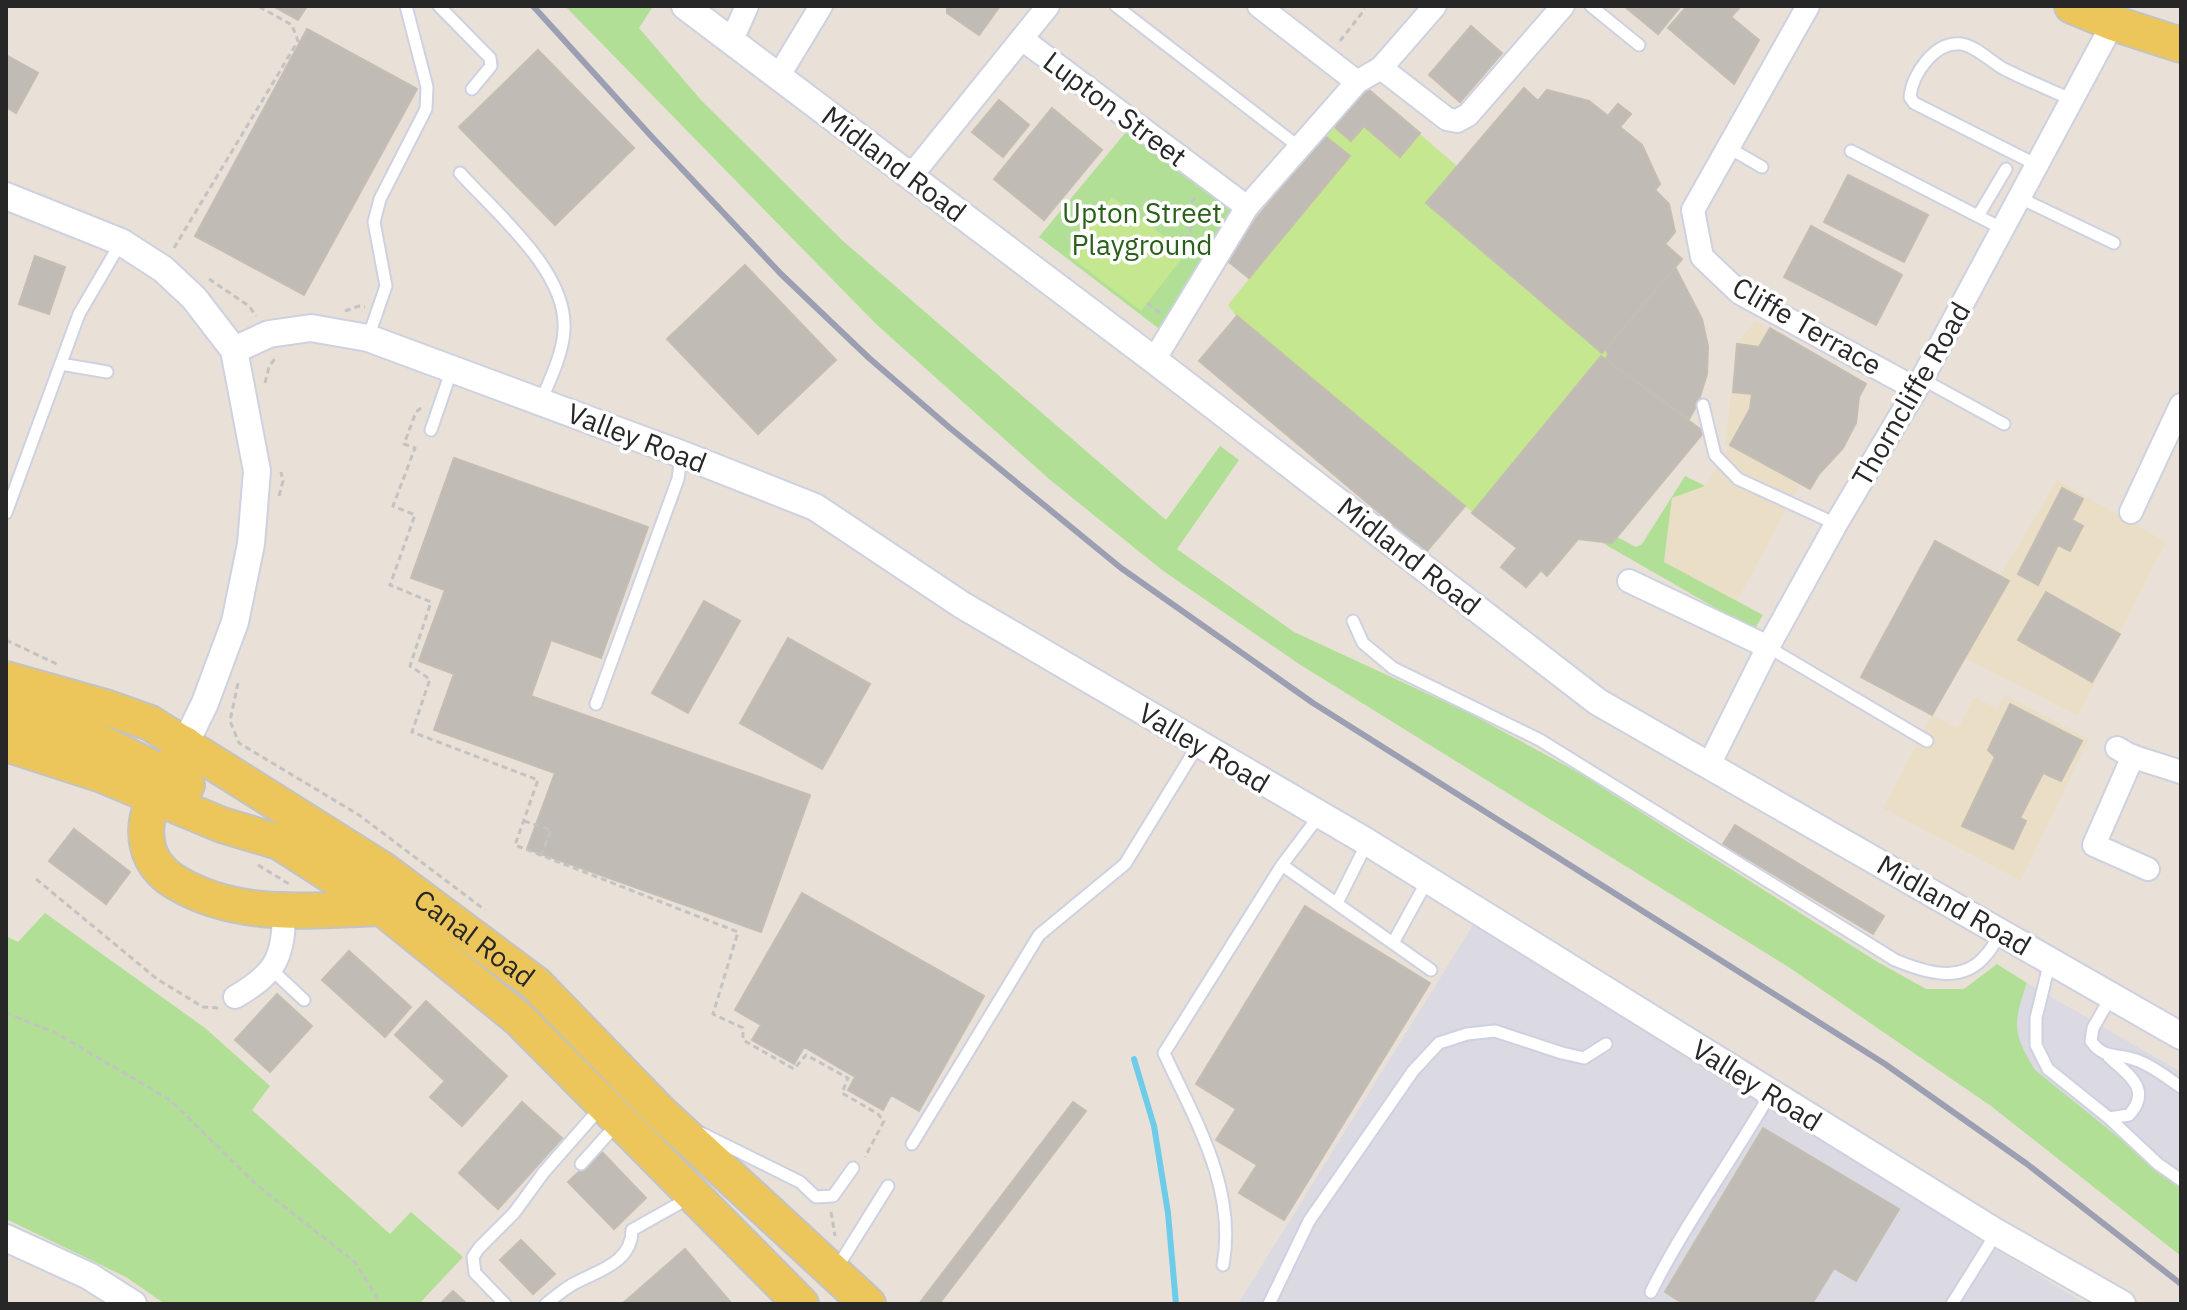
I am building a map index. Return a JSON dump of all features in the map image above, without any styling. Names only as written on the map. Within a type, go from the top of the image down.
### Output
[{"type":"main road","points":[[2072,6],[2113,23],[2177,41]]},
{"type":"main road","name":"Canal Road","points":[[6,679],[150,723],[382,869],[536,984],[661,1113],[839,1265],[868,1304]]},
{"type":"main road","points":[[6,714],[90,737],[162,786]]},
{"type":"main road","points":[[6,744],[102,775],[162,786]]},
{"type":"main road","points":[[185,744],[147,819],[146,840],[151,859],[170,879],[196,895],[224,905],[290,900],[382,908]]},
{"type":"main road","name":"Canal Road","points":[[162,786],[230,807],[382,908],[519,1019],[746,1252],[801,1304]]},
{"type":"main road","points":[[746,1252],[782,1304]]},
{"type":"street","name":"Midland Road","points":[[685,6],[1154,360],[1598,702],[2181,1036]]},
{"type":"street","points":[[731,42],[747,6]]},
{"type":"street","points":[[778,77],[821,6]]},
{"type":"street","points":[[911,176],[1048,6]]},
{"type":"street","points":[[1259,6],[1357,82]]},
{"type":"street","points":[[1154,360],[1247,207],[1357,82],[1381,68],[1435,6]]},
{"type":"street","points":[[1381,68],[1447,119],[1457,121],[1468,115],[1563,6]]},
{"type":"street","points":[[1729,148],[1808,6]]},
{"type":"street","name":"Thorncliffe Road","points":[[1709,765],[1768,647],[1919,384],[2113,23]]},
{"type":"street","name":"Lupton Street","points":[[1022,39],[1247,207]]},
{"type":"street","name":"Cliffe Terrace","points":[[1729,148],[1693,210],[1702,257],[1740,293],[1919,384]]},
{"type":"street","points":[[6,196],[121,242],[163,269],[194,298],[234,350],[257,471],[251,544],[235,622],[205,703],[185,744]]},
{"type":"street","name":"Valley Road","points":[[234,350],[269,334],[311,328],[368,338],[815,507],[962,605],[1367,842],[1770,1094],[1994,1231],[2122,1304]]},
{"type":"street","points":[[2131,512],[2181,405]]},
{"type":"street","points":[[1629,581],[1768,647]]},
{"type":"street","points":[[2148,869],[2094,845],[2121,783],[2125,752],[2181,772]]},
{"type":"street","points":[[232,1003],[272,970],[284,942],[290,900]]},
{"type":"street","points":[[6,1238],[89,1276],[133,1304]]},
{"type":"lane","points":[[368,338],[386,286],[374,222],[380,199],[426,109],[427,87],[406,6]]},
{"type":"lane","points":[[439,6],[490,58],[491,66],[472,89]]},
{"type":"lane","points":[[1116,6],[1299,147]]},
{"type":"lane","points":[[1591,6],[1639,45]]},
{"type":"lane","points":[[2037,165],[1914,103],[1910,97],[1916,78],[1935,50],[1965,44],[2002,68],[2073,100]]},
{"type":"lane","points":[[1729,148],[1762,167]]},
{"type":"lane","points":[[1851,151],[2003,229]]},
{"type":"lane","points":[[1978,216],[2006,169]]},
{"type":"lane","points":[[460,173],[542,263],[557,290],[564,334],[540,401]]},
{"type":"lane","points":[[2020,198],[2114,243]]},
{"type":"lane","points":[[6,513],[79,314],[121,242]]},
{"type":"lane","points":[[61,364],[107,372]]},
{"type":"lane","points":[[431,430],[452,369]]},
{"type":"lane","points":[[1919,384],[2004,424]]},
{"type":"lane","points":[[1703,405],[1715,455],[1738,479],[1836,524]]},
{"type":"lane","points":[[596,704],[678,479],[681,454]]},
{"type":"lane","points":[[1353,621],[1363,643],[1393,668],[1540,740],[1895,960],[1936,975],[1965,970],[1985,957],[2000,932]]},
{"type":"lane","points":[[1768,647],[1927,741]]},
{"type":"lane","points":[[912,1144],[1039,935],[1125,864],[1198,745]]},
{"type":"lane","points":[[1223,1265],[1227,1246],[1226,1209],[1203,1133],[1164,1053],[1282,865],[1319,816]]},
{"type":"lane","points":[[1337,903],[1367,842]]},
{"type":"lane","points":[[1282,865],[1431,970]]},
{"type":"lane","points":[[1393,943],[1427,881]]},
{"type":"lane","points":[[2051,961],[2036,1018],[2036,1045],[2048,1069],[2109,1118],[2158,1164],[2181,1180]]},
{"type":"lane","points":[[272,970],[304,1000]]},
{"type":"lane","points":[[2109,1118],[2129,1115],[2137,1107],[2140,1097],[2135,1083],[2091,1041],[2093,1028],[2112,995]]},
{"type":"lane","points":[[1269,1304],[1309,1221],[1413,1071],[1439,1043],[1467,1034],[1495,1031],[1584,1058],[1606,1044]]},
{"type":"lane","points":[[2108,1056],[2137,1060],[2181,1087]]},
{"type":"lane","points":[[1651,1292],[1671,1251],[1742,1144],[1770,1094]]},
{"type":"lane","points":[[661,1113],[800,1182],[816,1197],[833,1196],[856,1167]]},
{"type":"lane","points":[[581,1164],[608,1134],[614,1114]]},
{"type":"lane","points":[[505,1304],[475,1273],[473,1257],[514,1213],[544,1172],[614,1114]]},
{"type":"lane","points":[[839,1265],[888,1186]]},
{"type":"lane","points":[[546,1304],[569,1286],[614,1263],[628,1250],[632,1230],[693,1195]]},
{"type":"lane","points":[[1952,1304],[1989,1245],[1994,1231]]},
{"type":"path","points":[[163,269],[184,227],[298,41],[292,25],[258,6]]},
{"type":"path","points":[[1327,57],[1365,9]]},
{"type":"path","points":[[1180,248],[1192,227],[1190,204],[1210,180]]},
{"type":"path","points":[[264,387],[269,367],[281,351]]},
{"type":"path","points":[[422,407],[416,412],[404,444],[415,448],[393,506],[415,515],[390,585],[431,602],[410,666],[430,679],[412,732],[538,780],[515,845],[738,932],[713,1014],[743,1028],[743,1040],[794,1069],[806,1055],[848,1078],[842,1093],[878,1114],[884,1121],[856,1167]]},
{"type":"path","points":[[279,497],[283,481],[280,468]]},
{"type":"path","points":[[239,678],[230,721],[239,743],[359,815],[493,918]]},
{"type":"path","points":[[524,821],[551,830],[541,856]]},
{"type":"path","points":[[246,858],[290,900]]},
{"type":"path","points":[[36,879],[157,979],[203,1007],[232,1003]]},
{"type":"path","points":[[6,1013],[56,1033],[170,1100],[258,1186],[355,1262],[381,1304]]},
{"type":"path","points":[[830,1208],[839,1265]]},
{"type":"shaded area","points":[[1755,321],[1866,384],[1859,397],[1856,423],[1843,448],[1810,489],[1800,485],[1737,601],[1664,562],[1672,498],[1705,486],[1730,446],[1725,443],[1737,344]]},
{"type":"shaded area","points":[[2057,480],[2166,542],[2078,716],[1965,658],[2010,582],[2000,576]]},
{"type":"shaded area","points":[[2005,695],[2089,739],[2021,881],[1883,808],[1932,715],[1958,728],[1974,697],[1998,709]]},
{"type":"shaded area","points":[[1473,925],[2085,1304],[1238,1304]]},
{"type":"shaded area","points":[[2027,983],[2181,1072],[2181,1188],[2035,1070],[2019,1045],[2016,1016]]},
{"type":"green space","points":[[565,6],[652,8],[639,28],[701,100],[843,241],[1166,520],[1220,446],[1239,460],[1177,549],[1294,632],[1469,713],[1581,774],[1876,961],[1926,989],[1964,989],[1997,964],[2027,983],[2017,1028],[2027,1057],[2035,1070],[2181,1188],[2181,1256],[1991,1106],[1790,968],[1299,664],[1162,570],[1049,479],[877,325]]},
{"type":"green space","points":[[1524,88],[1538,100],[1547,90],[1589,101],[1607,116],[1618,104],[1631,114],[1620,127],[1642,145],[1660,184],[1655,190],[1669,204],[1675,232],[1665,244],[1682,259],[1675,268],[1702,324],[1708,359],[1700,398],[1689,419],[1704,432],[1612,543],[1577,539],[1547,576],[1540,570],[1526,587],[1501,567],[1516,548],[1465,506],[1426,552],[1199,361],[1236,316],[1228,305],[1249,279],[1224,258],[1314,149],[1309,144],[1318,133],[1323,138],[1333,126],[1330,123],[1349,100],[1368,89],[1458,167]]},
{"type":"green space","name":"Upton Street Playground","points":[[1126,132],[1237,214],[1162,331],[1039,237]]},
{"type":"green space","points":[[1112,197],[1186,253],[1141,311],[1068,255]]},
{"type":"green space","points":[[1685,476],[1705,486],[1672,498],[1664,562],[1763,615],[1754,630],[1601,542],[1617,537],[1636,547],[1642,544]]},
{"type":"green space","points":[[45,913],[205,1028],[270,1086],[252,1110],[390,1234],[411,1212],[463,1257],[419,1304],[165,1304],[126,1277],[6,1219],[6,936],[18,942]]},
{"type":"building","points":[[273,6],[307,6],[298,20]]},
{"type":"building","points":[[947,6],[1000,6],[979,35],[947,13]]},
{"type":"building","points":[[1624,6],[1681,6],[1658,34]]},
{"type":"building","points":[[1687,6],[1741,6],[1731,17],[1759,40],[1734,84],[1668,28]]},
{"type":"building","points":[[1471,26],[1502,53],[1460,102],[1429,75]]},
{"type":"building","points":[[307,29],[417,89],[304,295],[195,236]]},
{"type":"building","points":[[538,50],[634,148],[555,225],[459,127]]},
{"type":"building","points":[[6,55],[38,73],[16,113],[6,107]]},
{"type":"building","points":[[1524,88],[1538,101],[1547,90],[1589,101],[1608,116],[1618,104],[1631,114],[1620,127],[1642,145],[1660,184],[1655,190],[1669,204],[1675,232],[1665,244],[1682,259],[1602,353],[1426,203]]},
{"type":"building","points":[[1368,89],[1420,133],[1400,157],[1364,126],[1351,141],[1330,123],[1349,100]]},
{"type":"building","points":[[999,100],[1029,125],[1003,157],[972,132]]},
{"type":"building","points":[[1052,108],[1102,150],[1044,220],[994,179]]},
{"type":"building","points":[[1318,133],[1350,156],[1249,278],[1224,258],[1277,193],[1273,189],[1306,149],[1311,152],[1314,148],[1309,144]]},
{"type":"building","points":[[1848,175],[1928,215],[1904,262],[1824,222]]},
{"type":"building","points":[[1811,226],[1902,275],[1876,325],[1784,277]]},
{"type":"building","points":[[35,256],[65,267],[49,314],[19,304]]},
{"type":"building","points":[[745,265],[836,360],[758,434],[667,339]]},
{"type":"building","points":[[1675,267],[1702,319],[1708,346],[1707,374],[1698,403],[1689,419],[1606,360],[1606,349]]},
{"type":"building","points":[[1237,316],[1465,506],[1426,552],[1199,361]]},
{"type":"building","points":[[1770,328],[1866,384],[1859,397],[1856,423],[1843,448],[1810,489],[1730,445],[1750,409],[1752,394],[1733,392],[1737,344],[1759,347]]},
{"type":"building","points":[[1601,356],[1704,432],[1612,543],[1578,539],[1547,576],[1541,570],[1526,587],[1501,567],[1517,548],[1472,513]]},
{"type":"building","points":[[454,458],[648,527],[601,658],[551,640],[531,696],[810,795],[761,932],[527,849],[555,773],[434,730],[454,674],[419,661],[445,590],[411,578]]},
{"type":"building","points":[[2062,488],[2083,499],[2072,520],[2083,526],[2070,551],[2058,545],[2038,585],[2018,574]]},
{"type":"building","points":[[1935,541],[2009,581],[1932,715],[1861,677]]},
{"type":"building","points":[[2046,592],[2120,634],[2092,682],[2018,640]]},
{"type":"building","points":[[704,601],[740,621],[688,713],[652,693]]},
{"type":"building","points":[[788,638],[870,684],[822,769],[740,723]]},
{"type":"building","points":[[2010,704],[2082,741],[2061,781],[2043,773],[2020,818],[2026,821],[2013,849],[1962,826],[1995,757],[1988,750]]},
{"type":"building","points":[[1735,825],[1884,916],[1873,934],[1723,844]]},
{"type":"building","points":[[74,829],[130,872],[106,904],[49,861]]},
{"type":"building","points":[[802,893],[984,996],[919,1111],[891,1095],[883,1110],[848,1090],[855,1077],[804,1047],[794,1064],[752,1040],[761,1025],[735,1010]]},
{"type":"building","points":[[1305,906],[1430,983],[1284,1220],[1239,1193],[1257,1165],[1216,1140],[1236,1109],[1196,1084]]},
{"type":"building","points":[[349,951],[411,1007],[385,1037],[322,980]]},
{"type":"building","points":[[277,994],[312,1026],[270,1072],[235,1040]]},
{"type":"building","points":[[426,1001],[507,1076],[462,1126],[430,1097],[445,1081],[395,1035]]},
{"type":"building","points":[[522,1102],[562,1138],[498,1209],[459,1173]]},
{"type":"building","points":[[1073,1102],[1086,1111],[939,1304],[919,1304]]},
{"type":"building","points":[[1763,1128],[1899,1209],[1856,1281],[1834,1268],[1812,1304],[1684,1304],[1665,1292]]},
{"type":"building","points":[[601,1151],[646,1198],[614,1229],[568,1182]]},
{"type":"building","points":[[521,1240],[555,1274],[533,1294],[500,1260]]},
{"type":"building","points":[[685,1249],[732,1304],[622,1304]]},
{"type":"building","points":[[453,1291],[467,1304],[440,1304]]},
{"type":"waterway","points":[[1134,1059],[1154,1126],[1168,1213],[1176,1304]]},
{"type":"railway","points":[[533,6],[781,274],[869,358],[1121,568],[1313,703],[1885,1064],[2027,1164],[2181,1284]]}]
